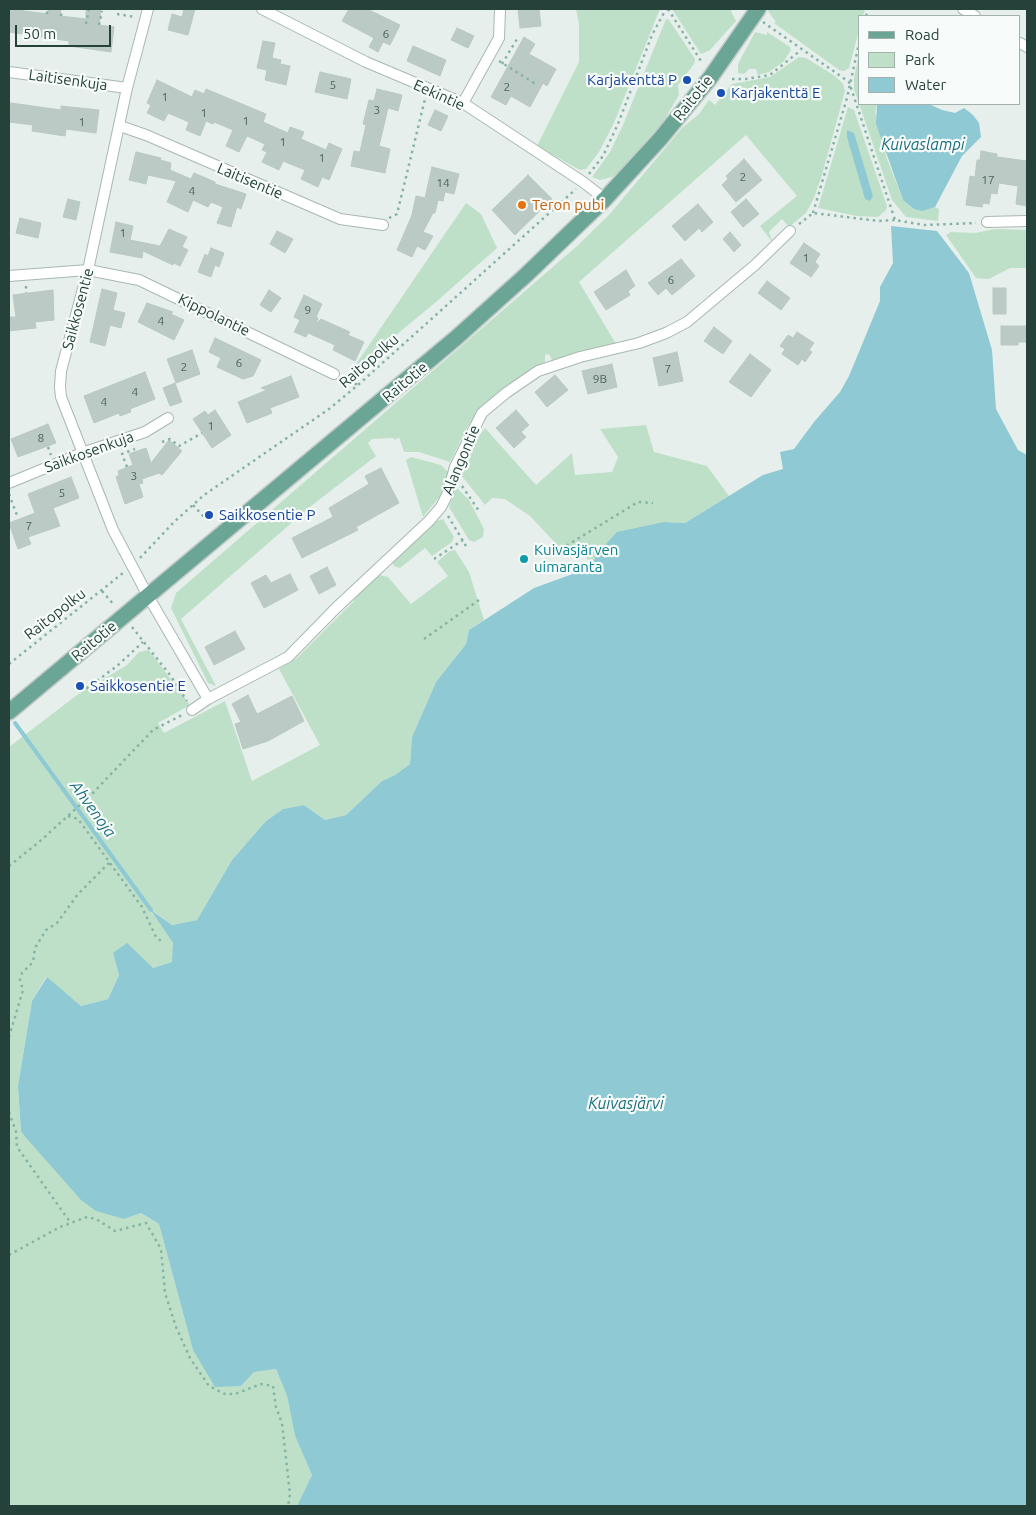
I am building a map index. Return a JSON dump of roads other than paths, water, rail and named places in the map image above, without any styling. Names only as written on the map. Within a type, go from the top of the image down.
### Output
[{"type":"main road","name":"Raitotie","points":[[9,712],[456,338],[605,200],[660,139],[760,15]]},
{"type":"street","name":"Eekintie","points":[[262,9],[366,62],[427,90],[462,103],[583,182],[605,200]]},
{"type":"street","points":[[462,103],[499,38],[500,9]]},
{"type":"street","name":"Saikkosentie","points":[[146,14],[127,88],[88,270],[61,371],[60,387],[61,396],[82,453],[113,530],[148,596]]},
{"type":"street","name":"Laitisenkuja","points":[[9,72],[127,88]]},
{"type":"street","name":"Laitisentie","points":[[120,126],[146,135],[340,219],[383,225]]},
{"type":"street","points":[[987,222],[1027,221]]},
{"type":"street","name":"Alangontie","points":[[192,710],[288,657],[441,507],[452,475],[470,434],[482,413],[506,393],[538,371],[580,357],[639,343],[666,333],[687,322],[755,265],[790,230]]},
{"type":"street","name":"Kippolantie","points":[[9,276],[88,270],[139,280],[334,374]]},
{"type":"street","name":"Saikkosenkuja","points":[[9,483],[82,453],[145,432],[168,418]]},
{"type":"street","points":[[148,596],[208,700]]},
{"type":"water","name":"Kuivaslampi","points":[[877,105],[931,105],[955,113],[964,108],[979,123],[981,137],[962,156],[935,207],[922,211],[914,209],[903,200],[876,124]]},
{"type":"water","points":[[847,130],[854,133],[873,196],[870,201],[865,199],[847,137]]},
{"type":"water","name":"Kuivasjärvi","points":[[891,226],[937,231],[969,273],[992,350],[996,409],[1018,450],[1027,455],[1027,1506],[297,1506],[312,1475],[295,1436],[287,1396],[276,1369],[254,1372],[241,1386],[215,1387],[193,1350],[159,1224],[141,1213],[124,1219],[96,1211],[81,1200],[21,1132],[18,1086],[32,1001],[47,977],[81,1006],[108,999],[119,975],[113,953],[127,943],[153,968],[172,962],[173,943],[151,910],[172,925],[197,920],[232,860],[266,821],[283,809],[304,805],[325,820],[346,815],[382,781],[395,775],[410,764],[412,737],[436,682],[466,644],[469,630],[534,588],[592,567],[596,555],[617,532],[664,522],[685,523],[763,475],[783,469],[780,452],[794,449],[840,392],[849,376],[880,301],[880,287],[893,263]]},
{"type":"waterway","name":"Ahvenoja","points":[[15,723],[151,910]]},
{"type":"place","name":"Karjakenttä P","points":[[687,80]]},
{"type":"place","name":"Karjakenttä E","points":[[721,93]]},
{"type":"place","name":"Teron pubi","points":[[522,205]]},
{"type":"place","name":"Saikkosentie P","points":[[209,515]]},
{"type":"place","name":"Kuivasjärven uimaranta","points":[[524,559]]},
{"type":"place","name":"Saikkosentie E","points":[[80,686]]}]
